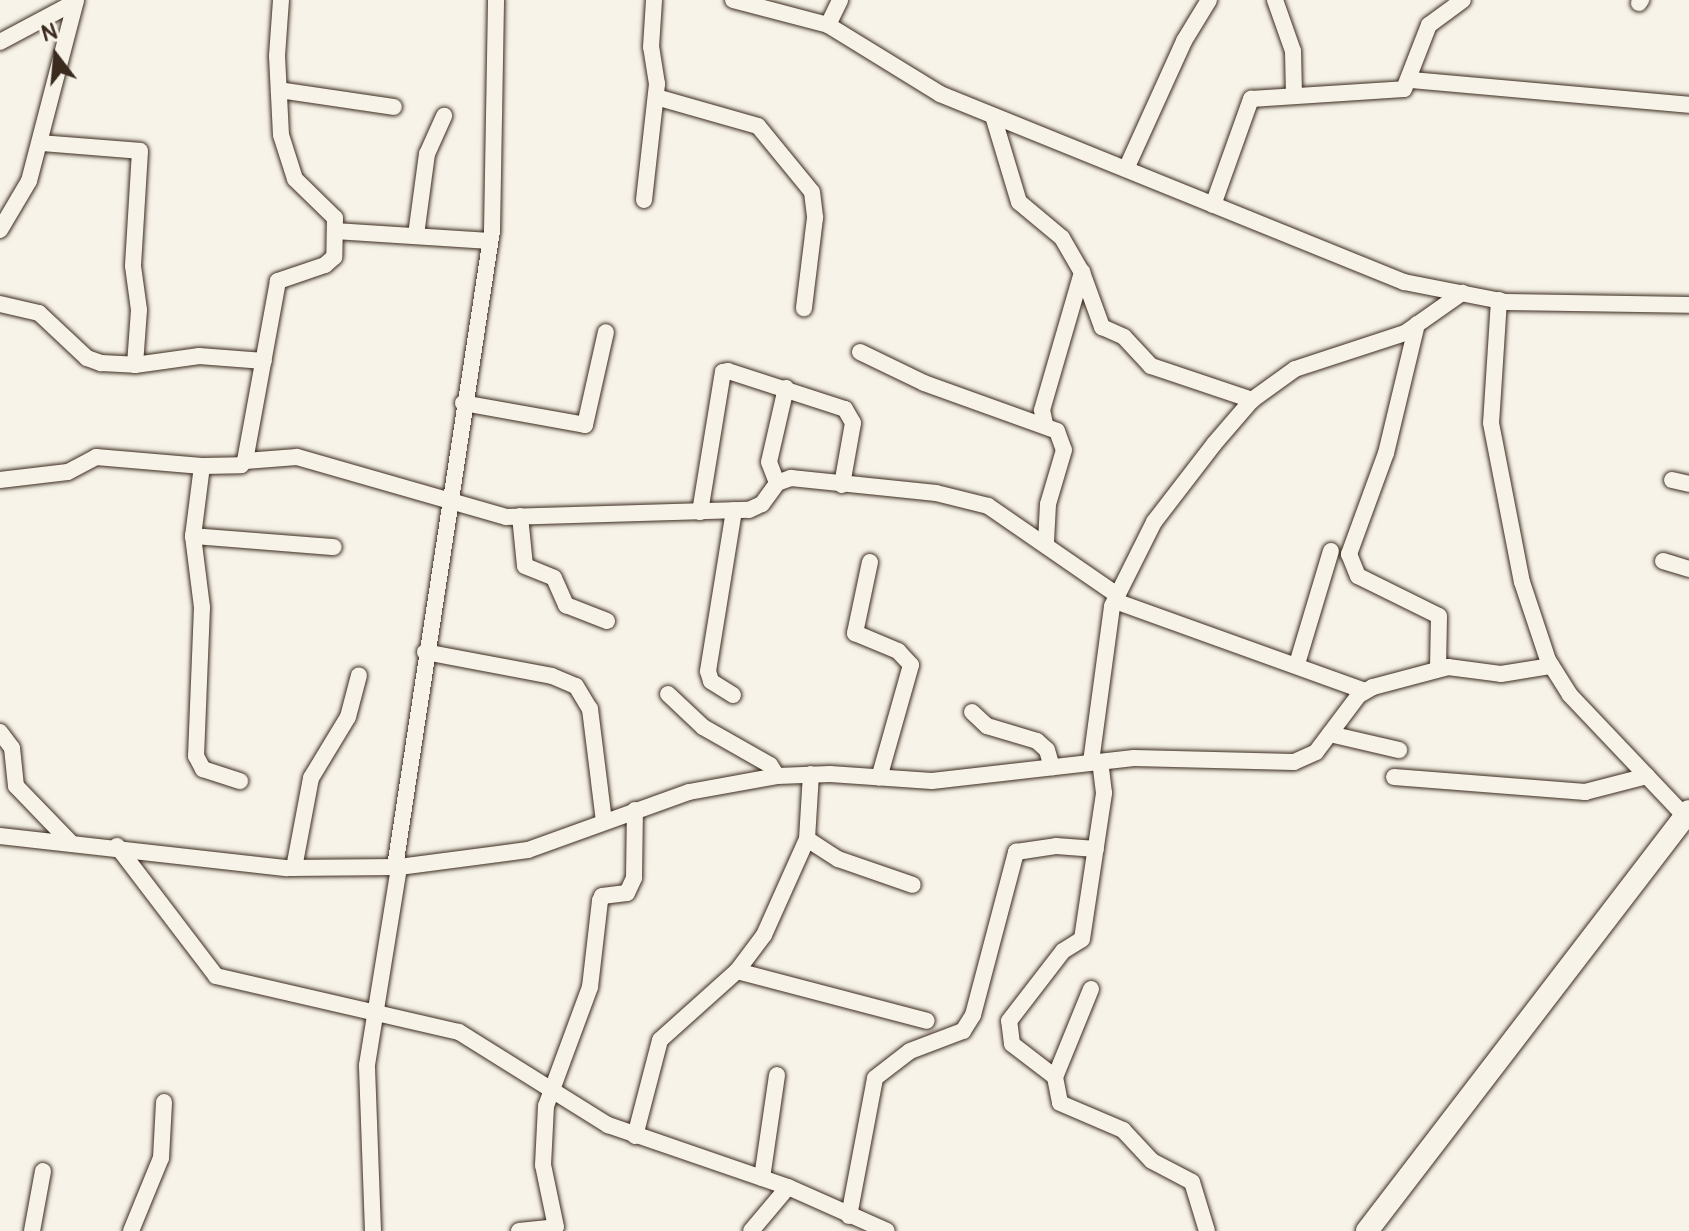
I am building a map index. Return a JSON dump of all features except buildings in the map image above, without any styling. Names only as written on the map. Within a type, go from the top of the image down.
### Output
[{"type":"main road","points":[[1367,1231],[1687,814]]},
{"type":"street","points":[[0,480],[68,472],[96,457],[202,466],[241,465],[245,461],[278,281],[330,263],[335,231],[335,218],[295,179],[281,135],[281,0]]},
{"type":"street","points":[[373,1231],[367,1065],[425,652],[490,241],[496,0]]},
{"type":"street","points":[[644,200],[656,97],[651,47],[654,0]]},
{"type":"street","points":[[828,25],[840,0]]},
{"type":"street","points":[[1126,169],[1177,54],[1209,0]]},
{"type":"street","points":[[1275,0],[1293,51],[1294,95]]},
{"type":"street","points":[[1213,205],[1251,99],[1397,91],[1411,80],[1429,25],[1463,0]]},
{"type":"street","points":[[0,42],[75,1]]},
{"type":"street","points":[[0,230],[29,181],[75,1]]},
{"type":"street","points":[[740,1],[828,25],[940,94],[1404,282],[1499,300],[1689,305]]},
{"type":"street","points":[[1411,80],[1689,105]]},
{"type":"street","points":[[279,90],[394,107]]},
{"type":"street","points":[[656,97],[758,126],[812,192],[815,218],[804,308]]},
{"type":"street","points":[[416,235],[427,154],[444,116]]},
{"type":"street","points":[[993,116],[1019,202],[1062,238],[1082,272],[1102,327],[1124,337],[1151,366],[1252,400]]},
{"type":"street","points":[[41,143],[140,151],[133,266],[139,310],[135,365]]},
{"type":"street","points":[[335,231],[490,241]]},
{"type":"street","points":[[1045,424],[1042,410],[1082,272]]},
{"type":"street","points":[[1055,1077],[1012,1044],[1009,1021],[1063,951],[1082,939],[1104,793],[1096,762],[1116,598],[1154,522],[1252,400],[1295,369],[1405,333],[1462,293]]},
{"type":"street","points":[[1499,300],[1491,423],[1522,582],[1551,666],[1570,695],[1687,814]]},
{"type":"street","points":[[0,304],[39,313],[87,358],[135,365],[199,356],[264,361]]},
{"type":"street","points":[[1417,324],[1392,433],[1349,554],[1358,576],[1439,616],[1438,669]]},
{"type":"street","points":[[463,403],[585,425],[606,332]]},
{"type":"street","points":[[860,352],[924,383],[1045,424],[1057,431],[1064,450],[1048,504],[1046,542]]},
{"type":"street","points":[[700,512],[723,372],[735,370],[850,415],[842,485]]},
{"type":"street","points":[[777,483],[769,462],[786,388]]},
{"type":"street","points":[[245,461],[297,457],[476,512],[520,516],[734,510],[762,504],[777,483],[791,478],[959,497],[988,506],[1046,542],[1116,598],[1365,691]]},
{"type":"street","points":[[202,466],[193,536],[202,607],[196,756],[203,769],[240,781]]},
{"type":"street","points":[[1672,480],[1689,484]]},
{"type":"street","points":[[733,695],[711,681],[708,671],[734,510]]},
{"type":"street","points":[[520,516],[527,568],[554,578],[566,605],[607,621]]},
{"type":"street","points":[[193,536],[334,547]]},
{"type":"street","points":[[1297,664],[1331,551]]},
{"type":"street","points":[[1663,561],[1689,569]]},
{"type":"street","points":[[870,562],[855,633],[898,651],[911,665],[879,778]]},
{"type":"street","points":[[425,652],[552,676],[576,686],[590,709],[604,821]]},
{"type":"street","points":[[0,836],[117,846],[294,868],[397,867],[528,850],[689,792],[777,776],[811,774],[932,781],[1096,762],[1294,762],[1316,752],[1365,691],[1438,669],[1501,674],[1551,666]]},
{"type":"street","points":[[294,868],[311,778],[348,717],[359,675]]},
{"type":"street","points":[[668,694],[703,727],[770,765],[777,776]]},
{"type":"street","points":[[972,712],[987,726],[1043,745],[1052,767]]},
{"type":"street","points":[[0,732],[12,748],[16,786],[70,842]]},
{"type":"street","points":[[1330,734],[1399,750]]},
{"type":"street","points":[[635,1136],[660,1040],[737,971],[764,935],[807,839],[811,774]]},
{"type":"street","points":[[1394,777],[1585,792],[1647,776]]},
{"type":"street","points":[[519,1231],[556,1227],[543,1165],[549,1089],[590,987],[602,896],[627,893],[634,878],[635,810]]},
{"type":"street","points":[[807,839],[838,859],[913,885]]},
{"type":"street","points":[[117,846],[216,976],[459,1032],[549,1089],[635,1136],[788,1187],[887,1231]]},
{"type":"street","points":[[849,1216],[875,1078],[910,1051],[963,1031],[973,1015],[1016,852],[1056,846],[1096,849]]},
{"type":"street","points":[[737,971],[927,1021]]},
{"type":"street","points":[[1091,989],[1055,1077],[1055,1092],[1065,1109],[1123,1130],[1157,1164],[1192,1182],[1207,1231]]},
{"type":"street","points":[[762,1178],[777,1075]]},
{"type":"street","points":[[131,1231],[161,1158],[164,1102]]},
{"type":"street","points":[[32,1231],[43,1171]]},
{"type":"street","points":[[751,1231],[788,1187]]}]
